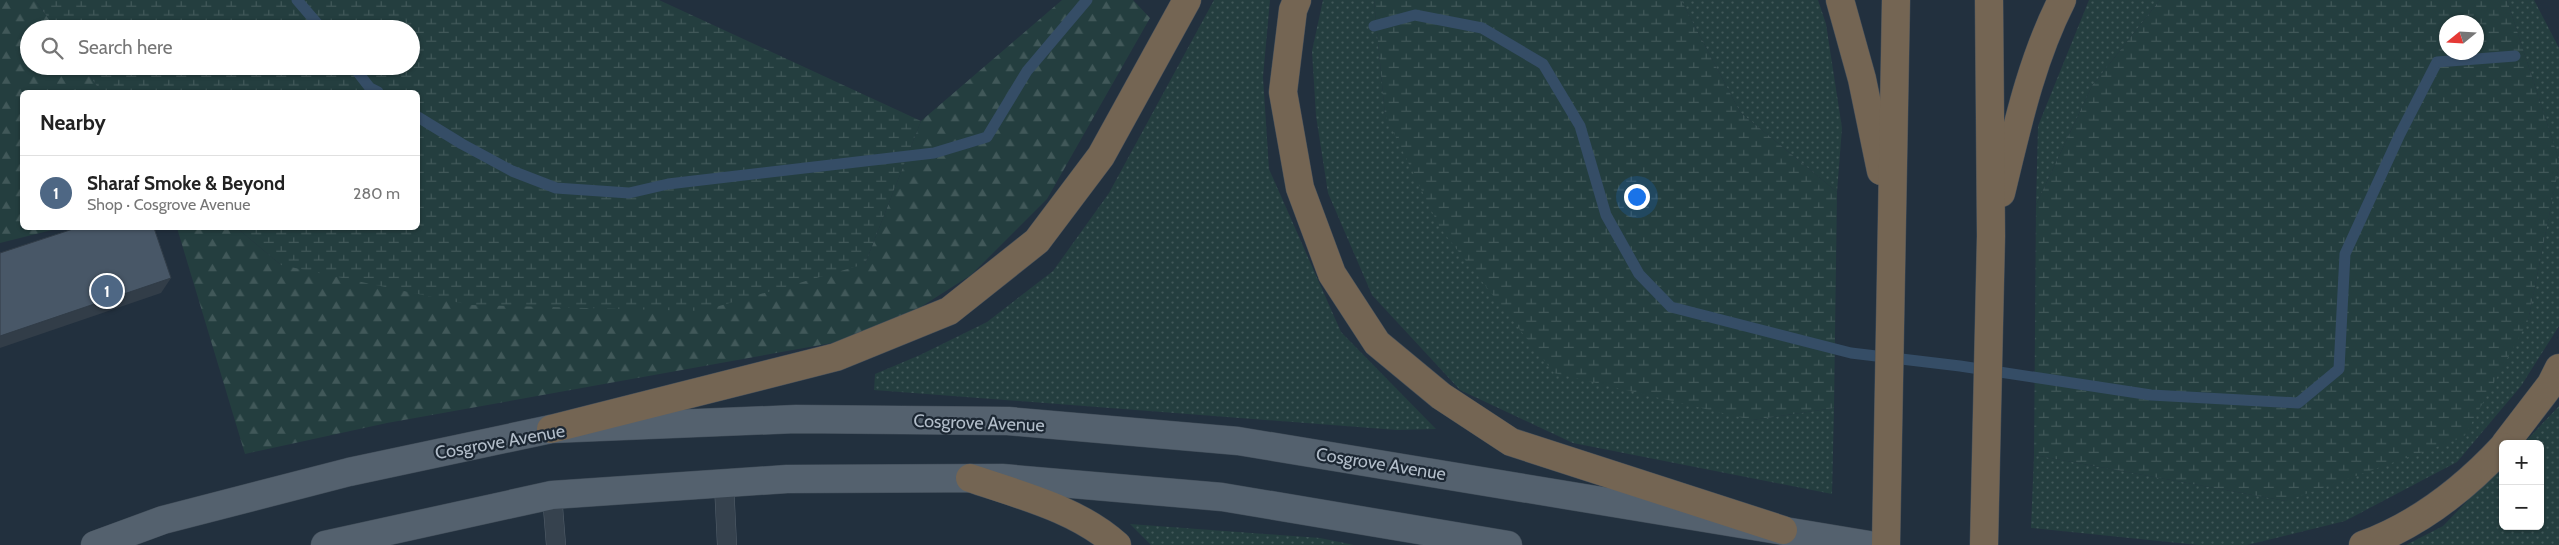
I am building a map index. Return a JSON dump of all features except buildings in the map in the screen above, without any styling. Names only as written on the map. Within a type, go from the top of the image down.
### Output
[{"type":"highway","points":[[551,429],[836,358],[949,311],[1037,241],[1101,156],[1187,0]]},
{"type":"highway","points":[[1297,0],[1293,10],[1282,92],[1300,188],[1332,274],[1377,343],[1441,396],[1511,442],[1783,530]]},
{"type":"highway","points":[[1840,0],[1862,79],[1892,219]]},
{"type":"highway","points":[[1886,545],[1896,0]]},
{"type":"highway","points":[[1984,545],[1991,236],[1989,0]]},
{"type":"highway","points":[[1991,236],[2022,104],[2035,62],[2062,0]]},
{"type":"highway","points":[[2508,440],[2551,384],[2559,368]]},
{"type":"highway","points":[[2363,545],[2416,521],[2452,495],[2480,471],[2499,450]]},
{"type":"highway","points":[[970,478],[1057,508],[1107,536],[1117,545]]},
{"type":"main road","name":"Cosgrove Avenue","points":[[94,545],[163,520],[349,472],[551,429],[796,419],[1018,422],[1238,441],[1869,545]]},
{"type":"main road","points":[[326,545],[552,495],[787,479],[1002,478],[1222,497],[1508,545]]},
{"type":"lane","points":[[724,484],[727,545]]},
{"type":"lane","points":[[552,495],[556,545]]},
{"type":"green space","points":[[0,0],[35,0],[49,20],[20,20],[20,75],[89,75],[100,90],[20,90],[20,230],[52,230],[0,243]]},
{"type":"green space","points":[[35,0],[659,0],[921,121],[865,264],[702,311],[470,305],[281,265],[239,230],[420,230],[420,90],[100,90],[89,75],[420,75],[420,20],[49,20]]},
{"type":"green space","points":[[1062,0],[1133,0],[1150,18],[1047,199],[971,275],[902,319],[832,343],[387,423],[245,454],[178,230],[239,230],[281,265],[865,264],[921,121]]},
{"type":"green space","points":[[1214,0],[1270,0],[1263,77],[1269,169],[1341,332],[1436,429],[1397,430],[874,390],[875,374],[920,355],[987,322],[1053,271],[1109,193]]},
{"type":"green space","points":[[1323,0],[1374,0],[1385,115],[1752,420],[1834,408],[1832,494],[1573,443],[1460,390],[1372,295],[1328,193],[1316,116],[1312,51]]},
{"type":"green space","points":[[1374,0],[1681,0],[1740,112],[1837,192],[1834,408],[1752,420],[1554,373],[1440,228],[1385,115]]},
{"type":"green space","points":[[1681,0],[1818,0],[1826,24],[1842,128],[1837,192],[1740,112]]},
{"type":"green space","points":[[2089,0],[2160,0],[2092,86],[2036,205],[2038,126]]},
{"type":"green space","points":[[2160,0],[2507,0],[2559,160],[2528,321],[2464,437],[2286,501],[2034,455],[2036,205],[2092,86]]},
{"type":"green space","points":[[2507,0],[2534,0],[2559,48],[2559,160]]},
{"type":"green space","points":[[2559,166],[2559,326],[2521,386],[2457,462],[2345,521],[2247,545],[2198,545],[2031,528],[2034,455],[2286,501],[2528,321]]},
{"type":"green space","points":[[2559,406],[2559,545],[2406,545],[2443,526],[2499,468],[2499,530],[2544,530],[2544,440],[2527,440]]},
{"type":"green space","points":[[1130,524],[1320,538],[1354,545],[1151,545]]},
{"type":"waterway","points":[[297,0],[314,20]]},
{"type":"waterway","points":[[420,118],[512,171],[556,188],[629,193],[668,184],[934,153],[987,137],[1027,71],[1087,0]]},
{"type":"waterway","points":[[1374,26],[1415,15],[1482,28],[1543,64],[1580,126],[1606,215],[1639,274],[1671,307],[1851,353],[1960,366],[2151,395],[2298,403],[2339,369],[2345,254],[2400,134],[2437,62],[2515,56]]},
{"type":"waterway","points":[[360,75],[370,88],[374,90]]},
{"type":"place","name":"Sharaf Smoke & Beyond","points":[[107,291]]}]
